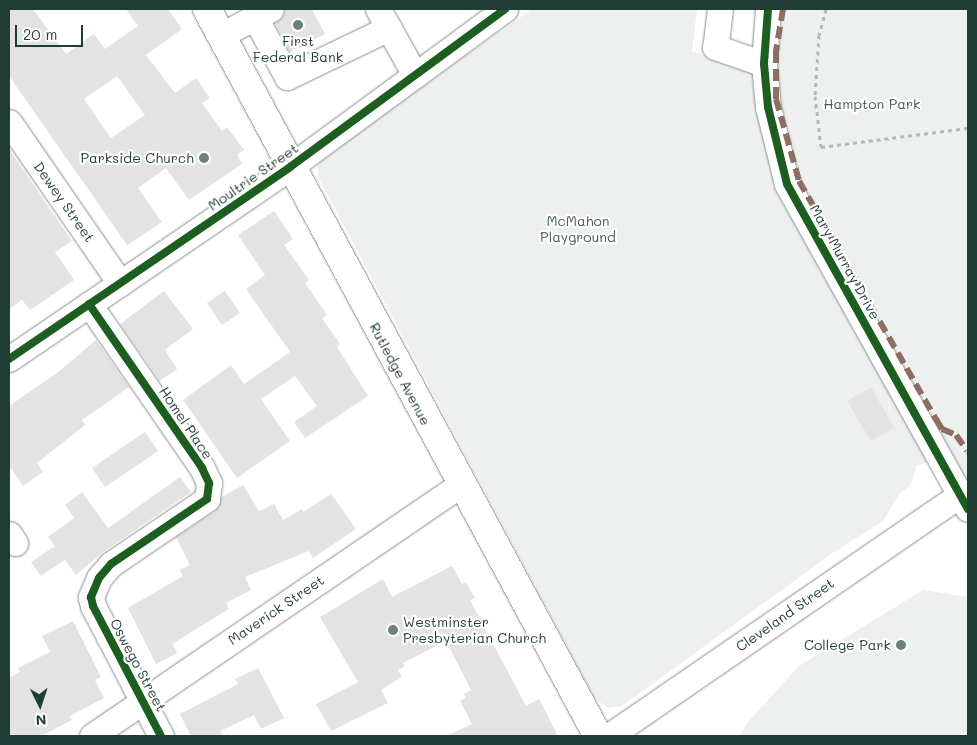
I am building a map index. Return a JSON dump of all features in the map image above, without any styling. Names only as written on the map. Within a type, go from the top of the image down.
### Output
[{"type":"main road","name":"Rutledge Avenue","points":[[207,9],[460,485],[598,736]]},
{"type":"street","name":"Moultrie Street","points":[[9,358],[290,167],[506,9]]},
{"type":"street","points":[[720,9],[715,47],[764,64]]},
{"type":"street","name":"Mary Murray Drive","points":[[768,9],[764,64],[768,107],[787,184],[964,502]]},
{"type":"street","points":[[221,35],[263,13],[287,77],[384,19],[414,75]]},
{"type":"street","name":"Dewey Street","points":[[9,122],[120,283]]},
{"type":"street","name":"Homel Place","points":[[89,304],[202,468],[209,492],[201,504],[112,564],[97,584],[91,596],[93,606]]},
{"type":"street","name":"Maverick Street","points":[[92,736],[460,485]]},
{"type":"street","name":"Cleveland Street","points":[[609,736],[964,502]]},
{"type":"street","name":"Oswego Street","points":[[93,606],[161,736]]},
{"type":"path","points":[[826,9],[818,35],[816,96],[821,147],[968,128]]},
{"type":"shaded area","name":"McMahon Playground","points":[[532,9],[697,9],[692,52],[746,64],[755,74],[767,146],[928,462],[917,466],[910,486],[900,493],[883,521],[834,552],[622,706],[608,708],[595,699],[318,177],[317,166],[325,155]]},
{"type":"shaded area","name":"Hampton Park","points":[[780,9],[968,9],[968,489],[795,180],[774,100]]},
{"type":"shaded area","name":"College Park","points":[[923,590],[968,597],[968,736],[739,736],[749,721],[799,666]]},
{"type":"building","points":[[9,9],[33,9],[66,54],[94,34],[105,49],[138,26],[126,9],[168,9],[182,29],[146,55],[175,93],[196,78],[210,98],[202,103],[222,131],[227,127],[244,150],[237,155],[242,164],[189,200],[166,168],[138,188],[162,222],[127,245],[9,76]],"holes":[[[117,76],[145,115],[111,138],[84,99]]]},
{"type":"building","points":[[285,9],[312,9],[325,34],[290,52],[275,23],[283,17]]},
{"type":"building","points":[[9,149],[72,241],[55,252],[74,280],[30,310],[22,300],[9,309]]},
{"type":"building","points":[[274,211],[293,239],[284,245],[309,280],[305,283],[327,315],[322,318],[340,344],[337,347],[368,396],[305,438],[294,422],[317,406],[295,376],[261,399],[290,441],[237,478],[183,400],[231,365],[244,384],[290,352],[246,289],[265,275],[238,235]]},
{"type":"building","points":[[164,291],[193,329],[165,350],[177,369],[160,381],[120,324]]},
{"type":"building","points":[[225,291],[240,313],[222,325],[207,303]]},
{"type":"building","points":[[96,340],[129,387],[82,420],[85,425],[37,463],[43,472],[23,486],[9,465],[9,406],[57,373]]},
{"type":"building","points":[[871,387],[894,428],[871,441],[847,401]]},
{"type":"building","points":[[145,432],[158,451],[105,487],[92,468]]},
{"type":"building","points":[[180,477],[191,492],[103,552],[76,575],[65,560],[41,576],[31,562],[55,546],[48,537],[74,518],[65,505],[82,492],[108,528]]},
{"type":"building","points":[[243,485],[259,511],[274,504],[283,520],[302,509],[303,512],[331,494],[356,529],[313,558],[309,551],[245,577],[251,590],[226,603],[229,609],[172,644],[177,653],[156,664],[128,608],[183,576],[180,570],[190,565],[176,537],[215,511],[222,497]]},
{"type":"building","points":[[452,566],[462,584],[466,582],[475,598],[470,600],[526,706],[539,699],[558,736],[446,736],[472,724],[460,701],[466,698],[464,694],[471,690],[446,641],[403,663],[405,666],[398,670],[402,677],[381,690],[388,703],[331,731],[316,704],[358,682],[320,617],[383,579],[392,597]]},
{"type":"building","points":[[73,621],[101,677],[95,680],[104,698],[70,716],[72,720],[41,736],[9,736],[9,678],[20,672],[18,668],[50,652],[42,636]]},
{"type":"building","points":[[258,668],[284,718],[261,729],[254,715],[220,731],[223,736],[191,736],[180,714],[238,684],[235,679]]},
{"type":"marked path","points":[[783,9],[776,51],[776,99],[799,181],[942,429],[956,435],[967,451]]},
{"type":"cycle path","points":[[9,359],[290,167],[505,9]]},
{"type":"cycle path","points":[[768,9],[764,64],[768,107],[787,184],[968,509]]},
{"type":"cycle path","points":[[89,304],[202,468],[209,483],[207,499],[111,564],[99,578],[91,597],[93,606],[161,736]]},
{"type":"place","name":"First Federal Bank","points":[[298,25]]},
{"type":"place","name":"Parkside Church","points":[[204,158]]},
{"type":"place","name":"Westminster Presbyterian Church","points":[[393,630]]},
{"type":"place","name":"College Park","points":[[901,645]]}]
